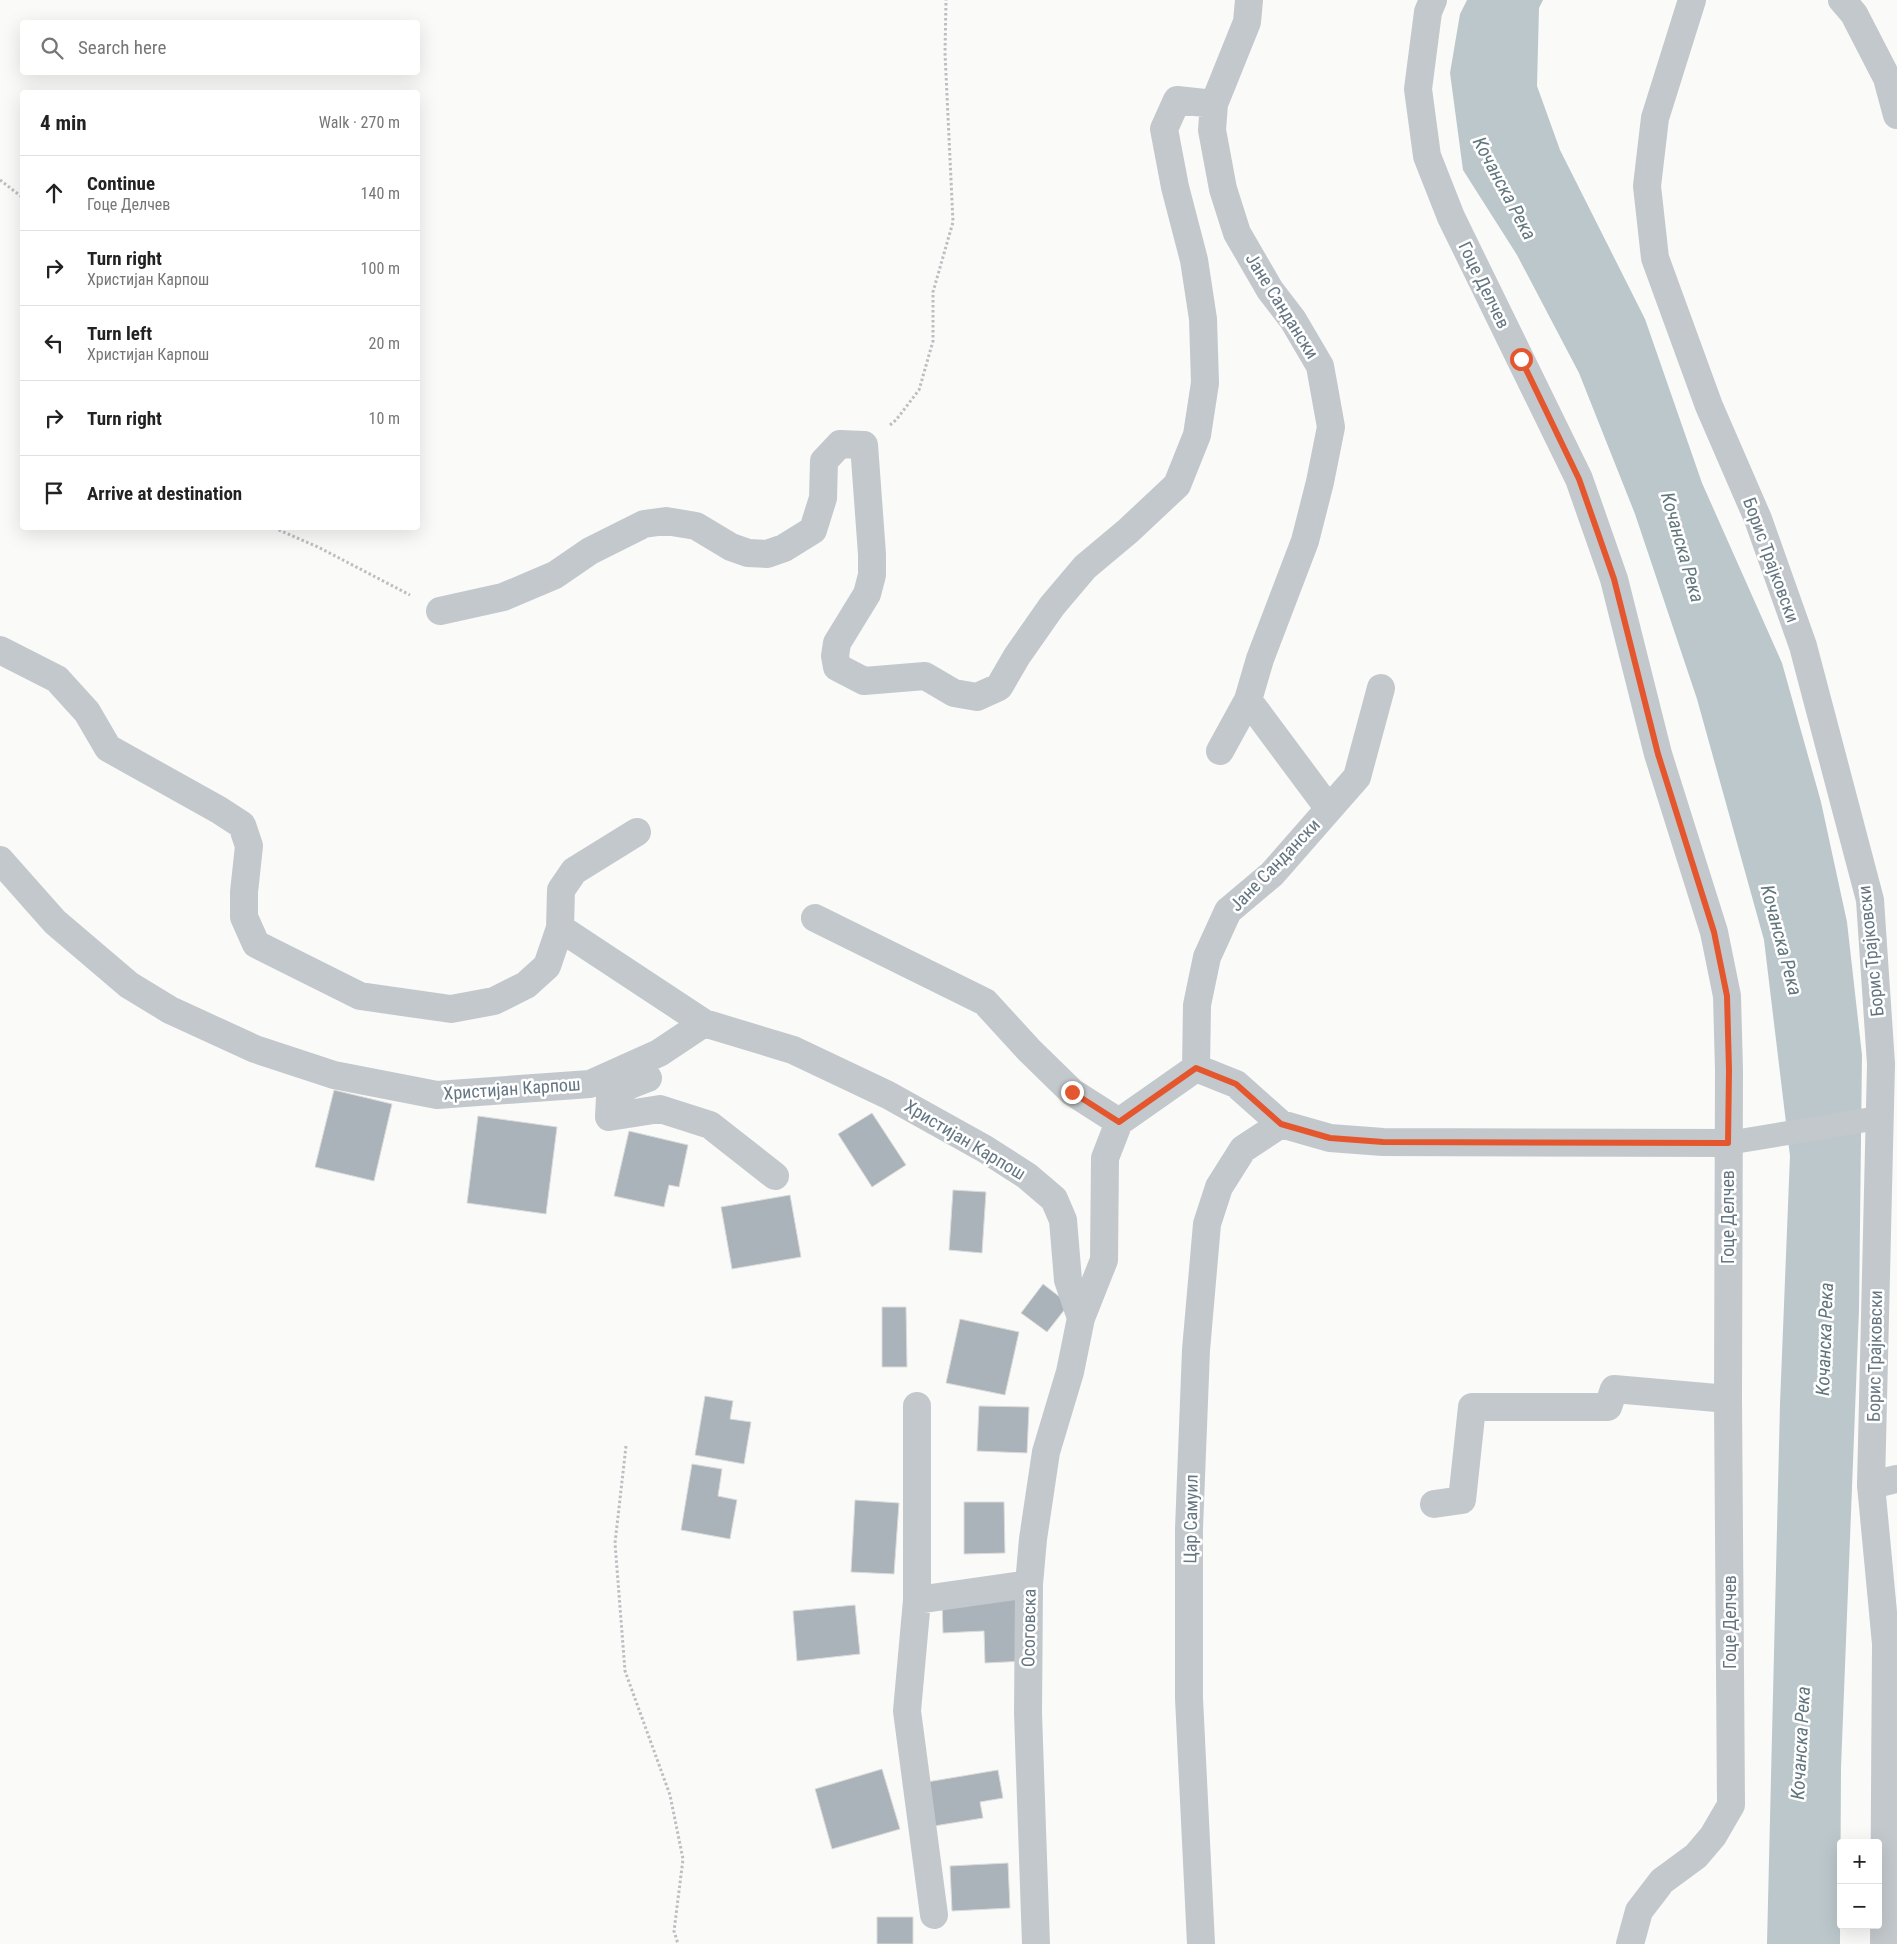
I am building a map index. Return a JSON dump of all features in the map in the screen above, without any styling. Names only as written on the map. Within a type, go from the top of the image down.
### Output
[{"type":"street","name":"Јане Сандански","points":[[1220,751],[1248,700],[1260,659],[1305,541],[1320,482],[1331,427],[1320,366],[1293,320],[1270,290],[1238,233],[1223,189],[1212,130],[1214,104],[1247,22],[1249,0]]},
{"type":"street","name":"Гоце Делчев","points":[[1433,0],[1428,12],[1418,89],[1426,156],[1450,217],[1579,479],[1614,579],[1658,754],[1714,932],[1727,996],[1729,1070],[1728,1399],[1731,1806],[1713,1836],[1696,1856],[1662,1881],[1639,1911],[1630,1944]]},
{"type":"street","name":"Борис Трајковски","points":[[1692,0],[1655,118],[1647,186],[1654,258],[1709,406],[1758,519],[1803,646],[1870,900],[1881,1064],[1888,1116],[1884,1482],[1891,1643],[1884,1944]]},
{"type":"street","points":[[1842,0],[1854,14],[1887,78],[1897,115]]},
{"type":"street","points":[[440,611],[503,596],[555,575],[590,551],[644,524],[666,521],[696,526],[731,547],[748,553],[767,554],[784,548],[813,530],[823,498],[824,461],[840,444],[864,445],[872,575],[867,594],[837,644],[835,656],[837,667],[864,681],[924,676],[954,693],[977,697],[999,686],[1017,656],[1052,606],[1085,567],[1178,485],[1197,435],[1205,383],[1203,319],[1194,260],[1175,187],[1164,129],[1178,100],[1214,104]]},
{"type":"street","points":[[0,650],[57,680],[87,712],[108,748],[219,810],[242,825],[249,846],[244,892],[244,917],[256,944],[360,996],[451,1009],[494,1001],[526,985],[547,966],[560,928],[561,890],[574,871],[638,832]]},
{"type":"street","name":"Јане Сандански","points":[[1196,1068],[1197,1005],[1207,957],[1228,912],[1272,874],[1358,777],[1381,688]]},
{"type":"street","name":"Јане Сандански","points":[[1248,700],[1329,809]]},
{"type":"street","name":"Христијан Карпош","points":[[0,860],[55,922],[129,985],[170,1010],[255,1049],[334,1075],[437,1095],[590,1084],[659,1053],[704,1023],[792,1050],[888,1095],[985,1149],[1027,1176],[1054,1199],[1063,1220],[1068,1280],[1082,1318]]},
{"type":"street","points":[[815,918],[985,1002],[1029,1050],[1072,1092],[1119,1122]]},
{"type":"street","points":[[560,928],[704,1023]]},
{"type":"street","points":[[671,1044],[675,1058],[662,1072],[630,1085],[610,1097],[609,1117],[660,1109],[710,1125],[775,1176]]},
{"type":"street","points":[[1082,1318],[1104,1260],[1106,1158],[1119,1122],[1196,1068],[1236,1084],[1281,1124],[1330,1138],[1383,1142],[1728,1143],[1888,1116]]},
{"type":"street","name":"Цар Самуил","points":[[1201,1944],[1190,1698],[1190,1529],[1196,1350],[1207,1224],[1219,1186],[1243,1149],[1281,1124]]},
{"type":"street","name":"Осоговска","points":[[1036,1944],[1028,1713],[1029,1584],[1046,1452],[1070,1372],[1082,1318]]},
{"type":"street","points":[[1434,1504],[1462,1500],[1472,1407],[1608,1407],[1614,1389],[1728,1399]]},
{"type":"street","points":[[917,1406],[917,1600],[907,1711],[934,1915]]},
{"type":"street","points":[[917,1600],[1029,1584]]},
{"type":"path","points":[[864,445],[896,420],[919,390],[933,341],[933,292],[953,222],[945,54],[946,0]]},
{"type":"path","points":[[0,180],[20,195]]},
{"type":"path","points":[[279,530],[318,547],[440,611]]},
{"type":"path","points":[[626,1446],[615,1543],[624,1671],[670,1795],[683,1860],[674,1932],[678,1944]]},
{"type":"water","name":"Кочанска Река","points":[[1467,0],[1543,0],[1539,8],[1537,86],[1560,150],[1645,319],[1702,483],[1782,663],[1821,802],[1847,922],[1862,1055],[1859,1309],[1841,1768],[1841,1839],[1837,1839],[1837,1929],[1840,1929],[1840,1944],[1767,1944],[1780,1404],[1790,1156],[1764,940],[1697,699],[1635,514],[1579,373],[1517,255],[1463,170],[1450,73],[1460,14]]},
{"type":"building","points":[[334,1090],[392,1104],[374,1181],[315,1167]]},
{"type":"building","points":[[872,1113],[906,1165],[872,1187],[838,1134]]},
{"type":"building","points":[[478,1116],[557,1127],[546,1214],[467,1203]]},
{"type":"building","points":[[629,1131],[688,1145],[679,1187],[669,1185],[664,1207],[614,1196]]},
{"type":"building","points":[[953,1190],[986,1192],[982,1253],[949,1250]]},
{"type":"building","points":[[790,1195],[801,1257],[732,1269],[721,1207]]},
{"type":"building","points":[[1043,1284],[1069,1304],[1047,1332],[1021,1313]]},
{"type":"building","points":[[882,1307],[906,1307],[907,1367],[882,1367]]},
{"type":"building","points":[[960,1319],[1019,1332],[1005,1395],[946,1383]]},
{"type":"building","points":[[705,1396],[733,1401],[730,1419],[751,1422],[744,1464],[695,1455]]},
{"type":"building","points":[[979,1406],[1029,1407],[1027,1453],[977,1451]]},
{"type":"building","points":[[692,1464],[722,1469],[718,1496],[737,1500],[730,1539],[681,1530]]},
{"type":"building","points":[[855,1500],[899,1503],[894,1574],[851,1572]]},
{"type":"building","points":[[964,1502],[1004,1502],[1005,1553],[964,1554]]},
{"type":"building","points":[[1023,1598],[1026,1661],[985,1663],[984,1631],[943,1633],[942,1601]]},
{"type":"building","points":[[855,1605],[860,1654],[797,1661],[793,1611]]},
{"type":"building","points":[[882,1769],[900,1829],[832,1849],[815,1789]]},
{"type":"building","points":[[998,1770],[1003,1798],[980,1802],[983,1818],[928,1827],[921,1783]]},
{"type":"building","points":[[1008,1863],[1010,1908],[952,1911],[950,1866]]},
{"type":"building","points":[[877,1917],[913,1917],[913,1944],[877,1944]]},
{"type":"route","points":[[1072,1092],[1119,1122],[1196,1068],[1236,1084],[1281,1124],[1330,1138],[1383,1142],[1728,1143],[1727,996],[1714,932],[1658,754],[1614,579],[1579,479],[1521,359]]}]
